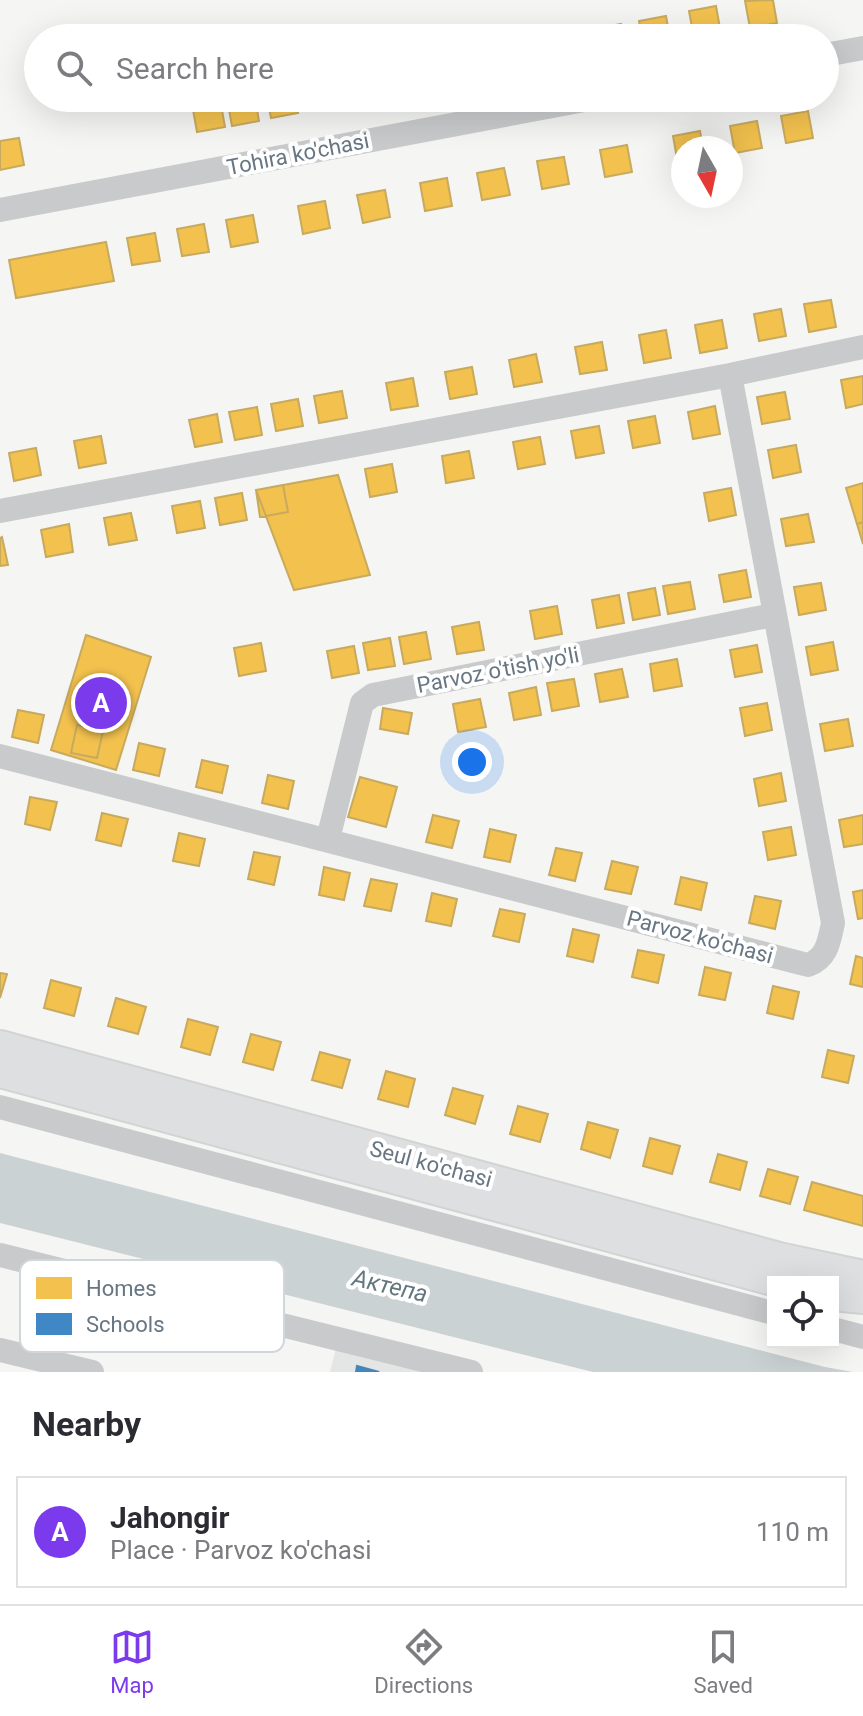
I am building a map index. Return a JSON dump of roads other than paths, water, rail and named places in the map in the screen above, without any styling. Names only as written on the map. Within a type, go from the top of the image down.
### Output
[{"type":"main road","name":"Seul ko'chasi","points":[[0,1046],[779,1258],[863,1276]]},
{"type":"main road","name":"Seul ko'chasi","points":[[0,1072],[767,1278]]},
{"type":"main road","points":[[839,1296],[863,1298]]},
{"type":"street","points":[[839,52],[863,48]]},
{"type":"street","name":"Tohira ko'chasi","points":[[0,210],[521,112]]},
{"type":"street","points":[[0,511],[730,375],[863,347]]},
{"type":"street","name":"Parvoz ko'chasi","points":[[0,756],[808,965],[819,961],[827,949],[833,923],[730,375]]},
{"type":"street","name":"Parvoz o'tish yo'li","points":[[328,839],[362,703],[367,698],[773,615]]},
{"type":"street","points":[[0,1107],[767,1311]]},
{"type":"street","points":[[0,1255],[20,1260]]},
{"type":"street","points":[[284,1326],[471,1372]]},
{"type":"street","points":[[839,1331],[863,1337]]},
{"type":"street","points":[[0,1350],[79,1371]]},
{"type":"water","name":"Актепа","points":[[0,1153],[853,1372],[593,1372],[284,1294],[284,1260],[147,1260],[0,1223]]},
{"type":"place","name":"Jahongir","points":[[101,703]]}]
